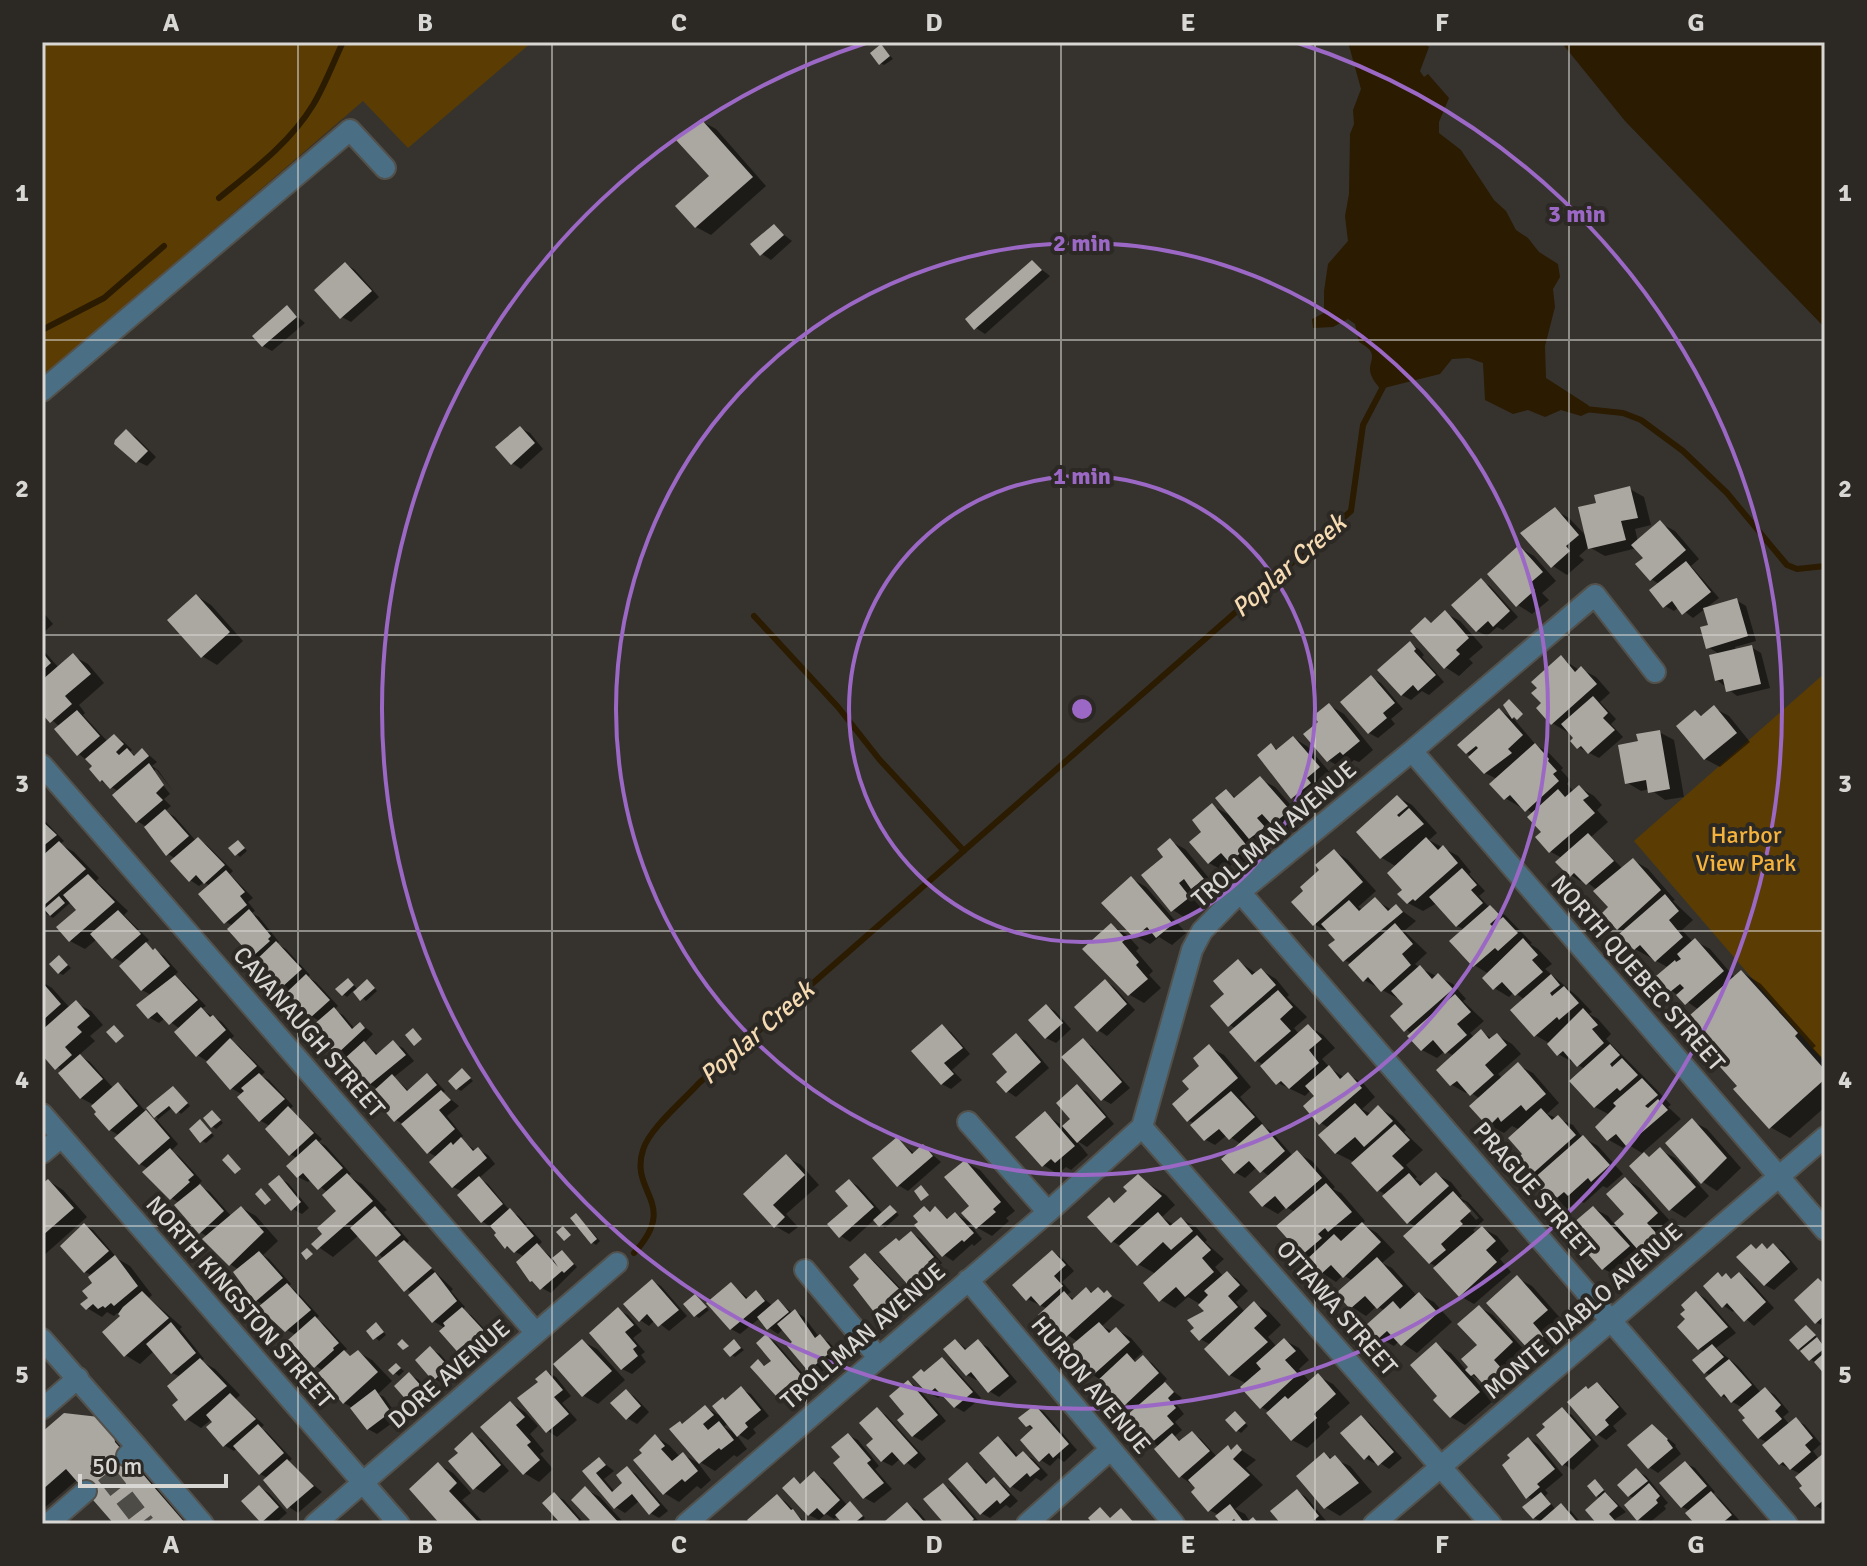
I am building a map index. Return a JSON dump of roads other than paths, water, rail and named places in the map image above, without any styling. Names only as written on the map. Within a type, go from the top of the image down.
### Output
[{"type":"street","points":[[42,391],[350,130],[385,168]]},
{"type":"street","name":"TROLLMAN AVENUE","points":[[686,1524],[1142,1127],[1192,950],[1202,931],[1240,892],[1595,595],[1655,672]]},
{"type":"street","name":"NORTH QUEBEC STREET","points":[[1412,751],[1825,1230]]},
{"type":"street","name":"CAVANAUGH STREET","points":[[42,765],[536,1333]]},
{"type":"street","name":"PRAGUE STREET","points":[[1240,892],[1787,1524]]},
{"type":"street","name":"NORTH KINGSTON STREET","points":[[42,1114],[399,1524]]},
{"type":"street","points":[[968,1122],[1048,1212]]},
{"type":"street","name":"OTTAWA STREET","points":[[1142,1127],[1491,1524]]},
{"type":"street","points":[[42,1153],[61,1137]]},
{"type":"street","name":"MONTE DIABLO AVENUE","points":[[1374,1524],[1825,1137]]},
{"type":"street","name":"DORE AVENUE","points":[[315,1524],[617,1263]]},
{"type":"street","points":[[805,1270],[878,1357]]},
{"type":"street","name":"HURON AVENUE","points":[[968,1280],[1174,1524]]},
{"type":"street","points":[[42,1339],[78,1378],[132,1451],[203,1524]]},
{"type":"street","points":[[42,1409],[78,1378]]},
{"type":"street","points":[[1027,1524],[1110,1450]]},
{"type":"street","points":[[48,1524],[86,1491]]},
{"type":"waterway","name":"Poplar Creek","points":[[219,198],[270,156],[304,119],[343,42]]},
{"type":"waterway","name":"Poplar Creek","points":[[42,330],[104,298],[164,246]]},
{"type":"waterway","name":"Poplar Creek","points":[[634,1253],[653,1222],[653,1210],[640,1165],[643,1150],[659,1124],[699,1083],[1351,511],[1363,425],[1384,385]]},
{"type":"waterway","points":[[1585,409],[1623,413],[1641,420],[1683,451],[1727,493],[1787,565],[1797,569],[1825,566]]},
{"type":"waterway","name":"Poplar Creek","points":[[754,616],[964,851]]},
{"type":"tunnel","points":[[106,1474],[145,1524]]},
{"type":"park label","name":"Harbor View Park","points":[[1746,849]]}]
